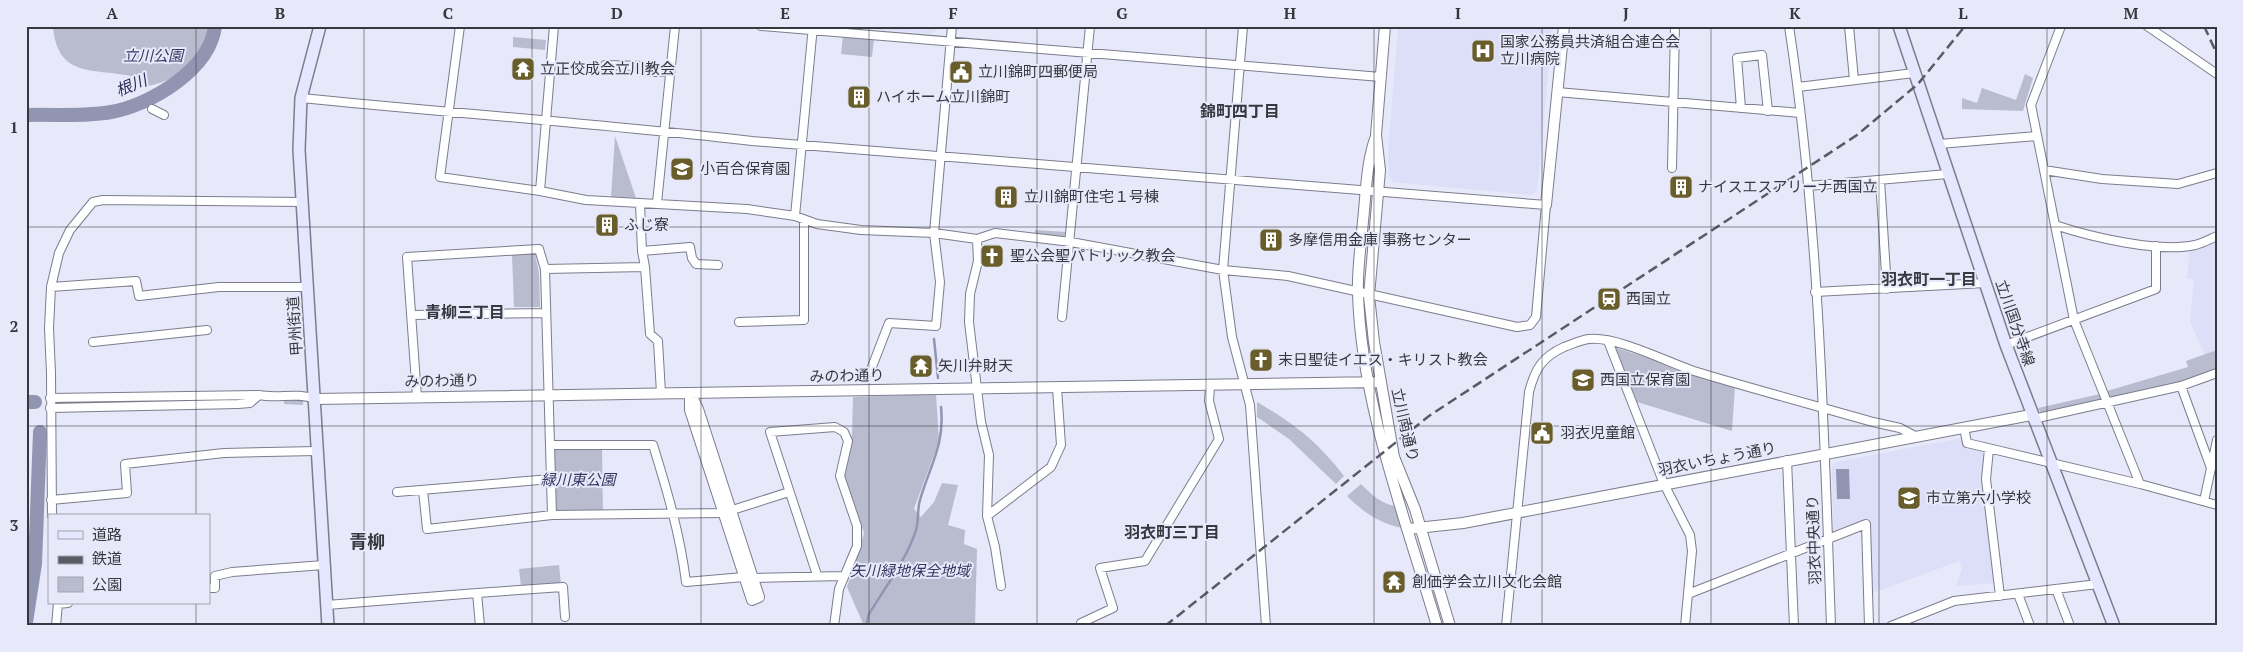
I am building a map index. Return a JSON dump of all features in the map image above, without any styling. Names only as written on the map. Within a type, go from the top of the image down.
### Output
[{"type":"main road","name":"甲州街道","points":[[320,26],[301,98],[299,150],[328,626]]},
{"type":"main road","name":"立川国分寺線","points":[[1898,26],[2006,345],[2032,417],[2114,626]]},
{"type":"street","points":[[460,26],[440,177],[540,191],[586,200],[640,204],[712,205],[795,216],[804,220],[861,230],[934,233],[977,239],[995,233],[1071,242],[1223,270],[1288,276],[1369,296],[1517,327],[1530,325],[1536,317],[1564,26]]},
{"type":"street","points":[[540,191],[554,26]]},
{"type":"street","points":[[657,203],[675,26]]},
{"type":"street","points":[[761,26],[1381,77]]},
{"type":"street","points":[[870,372],[889,322],[936,326],[940,282],[934,233],[952,26]]},
{"type":"street","points":[[1062,317],[1071,242],[1090,26]]},
{"type":"street","points":[[1243,26],[1223,270],[1232,337],[1252,420],[1266,626]]},
{"type":"street","name":"立川南通り","points":[[1385,26],[1376,136],[1380,170],[1369,296],[1374,383],[1394,457],[1421,527],[1450,626]]},
{"type":"street","points":[[1672,168],[1675,26]]},
{"type":"street","name":"羽衣中央通り","points":[[1789,26],[1798,87],[1808,186],[1825,453],[1831,626]]},
{"type":"street","points":[[1849,26],[1854,80]]},
{"type":"street","points":[[2061,26],[2031,105],[2074,320],[2140,484]]},
{"type":"street","points":[[2147,26],[2217,74]]},
{"type":"street","points":[[795,216],[813,29]]},
{"type":"street","points":[[1741,108],[1737,58],[1762,55],[1768,111]]},
{"type":"street","points":[[605,65],[642,66],[648,72],[670,72]]},
{"type":"street","points":[[1798,87],[1914,73]]},
{"type":"street","points":[[1557,92],[1800,113]]},
{"type":"street","points":[[301,98],[803,145],[1546,205]]},
{"type":"street","points":[[152,109],[164,115]]},
{"type":"street","name":"立川南通り","points":[[1376,136],[1370,152],[1358,293],[1374,383],[1381,440],[1437,626]]},
{"type":"street","points":[[1939,144],[2037,136]]},
{"type":"street","points":[[2044,170],[2102,179],[2178,184],[2217,173]]},
{"type":"street","points":[[1808,186],[1948,174]]},
{"type":"street","points":[[1880,180],[1887,289]]},
{"type":"street","points":[[52,514],[49,328],[51,286],[59,252],[75,222],[93,202],[110,200],[302,202]]},
{"type":"street","points":[[640,204],[642,251],[650,334],[658,341],[661,393]]},
{"type":"street","points":[[739,322],[804,320],[804,220]]},
{"type":"street","points":[[2055,225],[2084,235],[2156,246],[2195,245],[2217,236]]},
{"type":"street","points":[[977,239],[978,261],[970,294],[969,309],[981,422],[989,455],[987,516],[995,547],[1001,586]]},
{"type":"street","points":[[2006,345],[2156,289],[2156,246]]},
{"type":"street","points":[[642,251],[690,247],[692,258],[696,264],[718,265]]},
{"type":"street","points":[[417,397],[407,258],[539,249],[545,269],[552,515]]},
{"type":"street","points":[[545,269],[645,267]]},
{"type":"street","points":[[51,286],[136,281],[139,296],[219,287],[307,287]]},
{"type":"street","points":[[1815,292],[1984,283]]},
{"type":"street","points":[[411,315],[545,313]]},
{"type":"street","points":[[93,342],[207,330]]},
{"type":"street","points":[[1506,626],[1529,392],[1534,372],[1541,361],[1552,353],[1580,341],[1592,339],[1608,341],[1693,370],[1822,408],[1900,428],[1915,436]]},
{"type":"street","points":[[1608,341],[1664,484],[1690,535],[1692,551],[1684,626]]},
{"type":"street","points":[[2032,417],[2108,404],[2181,386],[2217,373]]},
{"type":"street","name":"みのわ通り","points":[[315,398],[1374,383]]},
{"type":"street","points":[[1081,623],[1114,608],[1100,568],[1145,562],[1219,439],[1209,401],[1210,386]]},
{"type":"street","points":[[2181,386],[2211,468]]},
{"type":"street","points":[[987,516],[1051,467],[1061,445],[1057,388]]},
{"type":"street","points":[[690,393],[698,409],[727,513],[748,578]]},
{"type":"street","points":[[50,408],[258,396],[281,398],[304,395],[315,398]]},
{"type":"street","points":[[50,398],[184,401]]},
{"type":"street","name":"羽衣いちょう通り","points":[[1408,529],[1463,523],[1915,436],[2032,417]]},
{"type":"street","points":[[817,575],[770,432],[836,427],[844,432],[848,441],[840,476],[857,526],[857,546],[843,576],[834,626]]},
{"type":"street","points":[[1964,428],[1967,444],[2140,484],[2217,505]]},
{"type":"street","points":[[2204,501],[2217,440]]},
{"type":"street","points":[[550,445],[653,445],[675,514],[682,543],[686,582],[817,575],[843,576]]},
{"type":"street","points":[[1989,449],[1986,479],[2000,596]]},
{"type":"street","points":[[51,500],[127,493],[125,464],[224,453],[317,451]]},
{"type":"street","points":[[1787,460],[1794,626]]},
{"type":"street","points":[[397,492],[551,479]]},
{"type":"street","points":[[422,490],[426,529],[552,515],[727,513],[789,492]]},
{"type":"street","points":[[1688,594],[1866,524],[1869,626]]},
{"type":"street","points":[[210,588],[215,588],[215,576],[232,572],[324,565]]},
{"type":"street","points":[[1891,626],[1954,602],[2098,584]]},
{"type":"street","points":[[327,605],[563,587],[565,617]]},
{"type":"street","points":[[2056,589],[2070,626]]},
{"type":"street","points":[[477,593],[480,626]]},
{"type":"street","points":[[2018,594],[2030,626]]},
{"type":"street","points":[[56,626],[58,604]]},
{"type":"shaded area","points":[[840,26],[939,26],[932,34]]},
{"type":"shaded area","points":[[1398,26],[1553,26],[1537,190],[1531,195],[1393,182],[1389,175],[1388,153]]},
{"type":"shaded area","points":[[2217,241],[2217,350],[2205,355],[2190,322],[2194,280],[2187,278],[2190,249]]},
{"type":"shaded area","name":"市立第六小学校","points":[[1962,438],[1984,450],[1986,455],[1995,583],[1956,586],[1962,569],[1959,561],[1873,593],[1870,591],[1869,519],[1833,531],[1832,466],[1836,462]]},
{"type":"shaded area","points":[[1836,469],[1849,469],[1850,499],[1837,499]]},
{"type":"green space","name":"立川公園","points":[[53,26],[210,26],[201,48],[188,66],[170,79],[148,86],[131,76],[79,68],[69,63],[61,55],[56,43]]},
{"type":"green space","points":[[843,36],[874,39],[872,57],[841,54]]},
{"type":"green space","points":[[513,37],[546,40],[545,50],[513,47]]},
{"type":"green space","points":[[2025,74],[2033,78],[2023,111],[1962,109],[1962,98],[1977,103],[1982,88],[2016,100]]},
{"type":"green space","points":[[615,136],[636,198],[611,197]]},
{"type":"green space","points":[[1035,230],[1066,232],[1063,238],[1035,236]]},
{"type":"green space","points":[[535,254],[539,272],[540,307],[514,307],[512,255]]},
{"type":"green space","points":[[1614,347],[1735,386],[1732,431],[1637,402]]},
{"type":"green space","points":[[2217,350],[2217,370],[2183,383],[2109,400],[2107,391],[2188,367],[2186,361]]},
{"type":"green space","name":"矢川緑地保全地域","points":[[936,394],[939,441],[914,509],[921,517],[934,502],[942,483],[958,485],[948,525],[965,530],[964,544],[977,549],[975,626],[864,626],[847,587],[864,533],[844,477],[852,435],[853,397]]},
{"type":"green space","points":[[2100,394],[2103,401],[2042,415],[2038,408]]},
{"type":"green space","points":[[303,398],[303,405],[284,404],[284,400]]},
{"type":"green space","points":[[1257,402],[1305,434],[1325,453],[1344,476],[1336,484],[1289,439],[1257,417]]},
{"type":"green space","name":"緑川東公園","points":[[553,446],[602,447],[603,512],[553,513]]},
{"type":"green space","points":[[1361,484],[1381,501],[1396,506],[1402,528],[1372,516],[1347,496]]},
{"type":"green space","points":[[559,565],[561,584],[521,587],[519,569]]},
{"type":"waterway","name":"根川","points":[[26,115],[101,114],[143,102],[176,83],[190,71],[202,57],[211,42],[215,26]]},
{"type":"waterway","points":[[934,339],[938,378]]},
{"type":"waterway","points":[[26,402],[35,402]]},
{"type":"waterway","points":[[866,626],[869,614],[902,562],[916,530],[920,500],[939,444],[942,420],[941,407]]},
{"type":"waterway","points":[[26,622],[35,564],[40,432]]},
{"type":"railway","points":[[1165,626],[1429,416],[1857,135],[1918,84],[1965,26]]},
{"type":"railway","points":[[2204,26],[2217,54]]},
{"type":"place","name":"国家公務員共済組合連合会 立川病院","points":[[1483,51]]},
{"type":"place","name":"立正佼成会立川教会","points":[[523,69]]},
{"type":"place","name":"立川錦町四郵便局","points":[[961,72]]},
{"type":"place","name":"ハイホーム立川錦町","points":[[859,97]]},
{"type":"place","name":"小百合保育園","points":[[682,169]]},
{"type":"place","name":"ナイスエスアリーナ西国立","points":[[1681,187]]},
{"type":"place","name":"立川錦町住宅１号棟","points":[[1006,197]]},
{"type":"place","name":"ふじ寮","points":[[607,225]]},
{"type":"place","name":"多摩信用金庫 事務センター","points":[[1271,240]]},
{"type":"place","name":"聖公会聖パトリック教会","points":[[992,256]]},
{"type":"place","name":"西国立","points":[[1609,299]]},
{"type":"place","name":"末日聖徒イエス・キリスト教会","points":[[1261,360]]},
{"type":"place","name":"矢川弁財天","points":[[921,366]]},
{"type":"place","name":"西国立保育園","points":[[1583,380]]},
{"type":"place","name":"羽衣児童館","points":[[1542,433]]},
{"type":"place","name":"市立第六小学校","points":[[1909,498]]},
{"type":"place","name":"創価学会立川文化会館","points":[[1394,582]]},
{"type":"district","name":"錦町四丁目","points":[[1240,111]]},
{"type":"district","name":"羽衣町一丁目","points":[[1929,279]]},
{"type":"district","name":"青柳三丁目","points":[[465,312]]},
{"type":"district","name":"羽衣町三丁目","points":[[1172,532]]},
{"type":"district","name":"青柳","points":[[367,542]]}]
